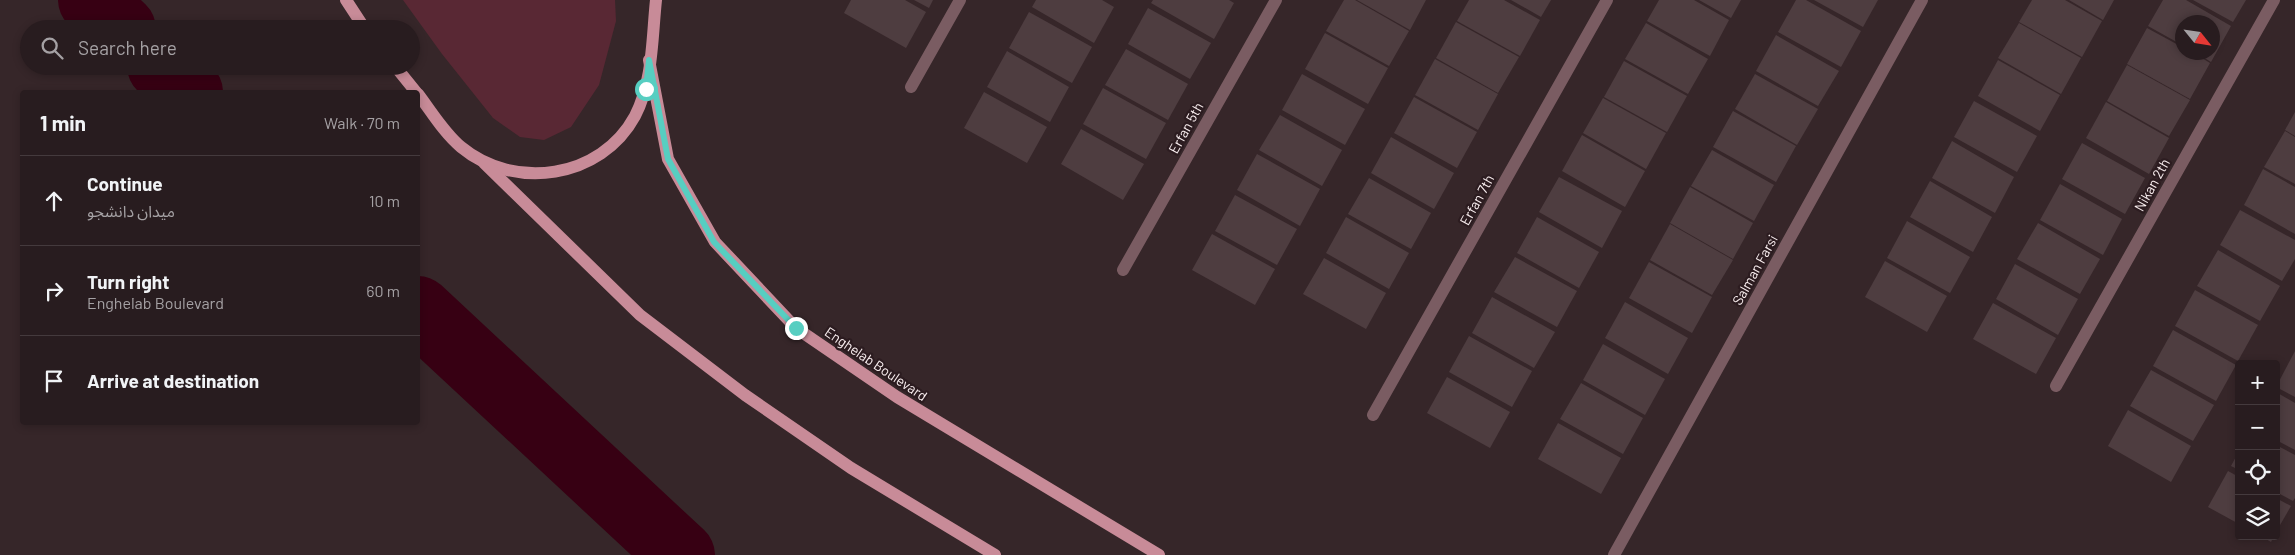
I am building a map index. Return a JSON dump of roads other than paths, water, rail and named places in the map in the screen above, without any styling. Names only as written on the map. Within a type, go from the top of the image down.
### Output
[{"type":"main road","points":[[346,0],[359,20]]},
{"type":"main road","points":[[484,163],[511,172],[540,175],[568,170],[595,157],[618,139],[635,116],[646,89],[656,0]]},
{"type":"main road","name":"Enghelab Boulevard","points":[[649,60],[668,159],[714,242],[796,328],[897,397],[1159,555]]},
{"type":"main road","points":[[402,75],[415,90]]},
{"type":"main road","points":[[420,97],[460,146],[484,163],[648,321],[745,395],[851,468],[995,555]]},
{"type":"street","points":[[911,87],[960,0]]},
{"type":"street","name":"Erfan 5th","points":[[1123,270],[1276,0]]},
{"type":"street","name":"Erfan 7th","points":[[1373,415],[1607,0]]},
{"type":"street","name":"Salman Farsi","points":[[1614,555],[1922,0]]},
{"type":"street","name":"Nikan 2th","points":[[2056,386],[2274,0]]},
{"type":"waterway","points":[[92,0],[113,20]]},
{"type":"waterway","points":[[171,75],[187,90]]},
{"type":"waterway","points":[[420,312],[681,555]]}]
